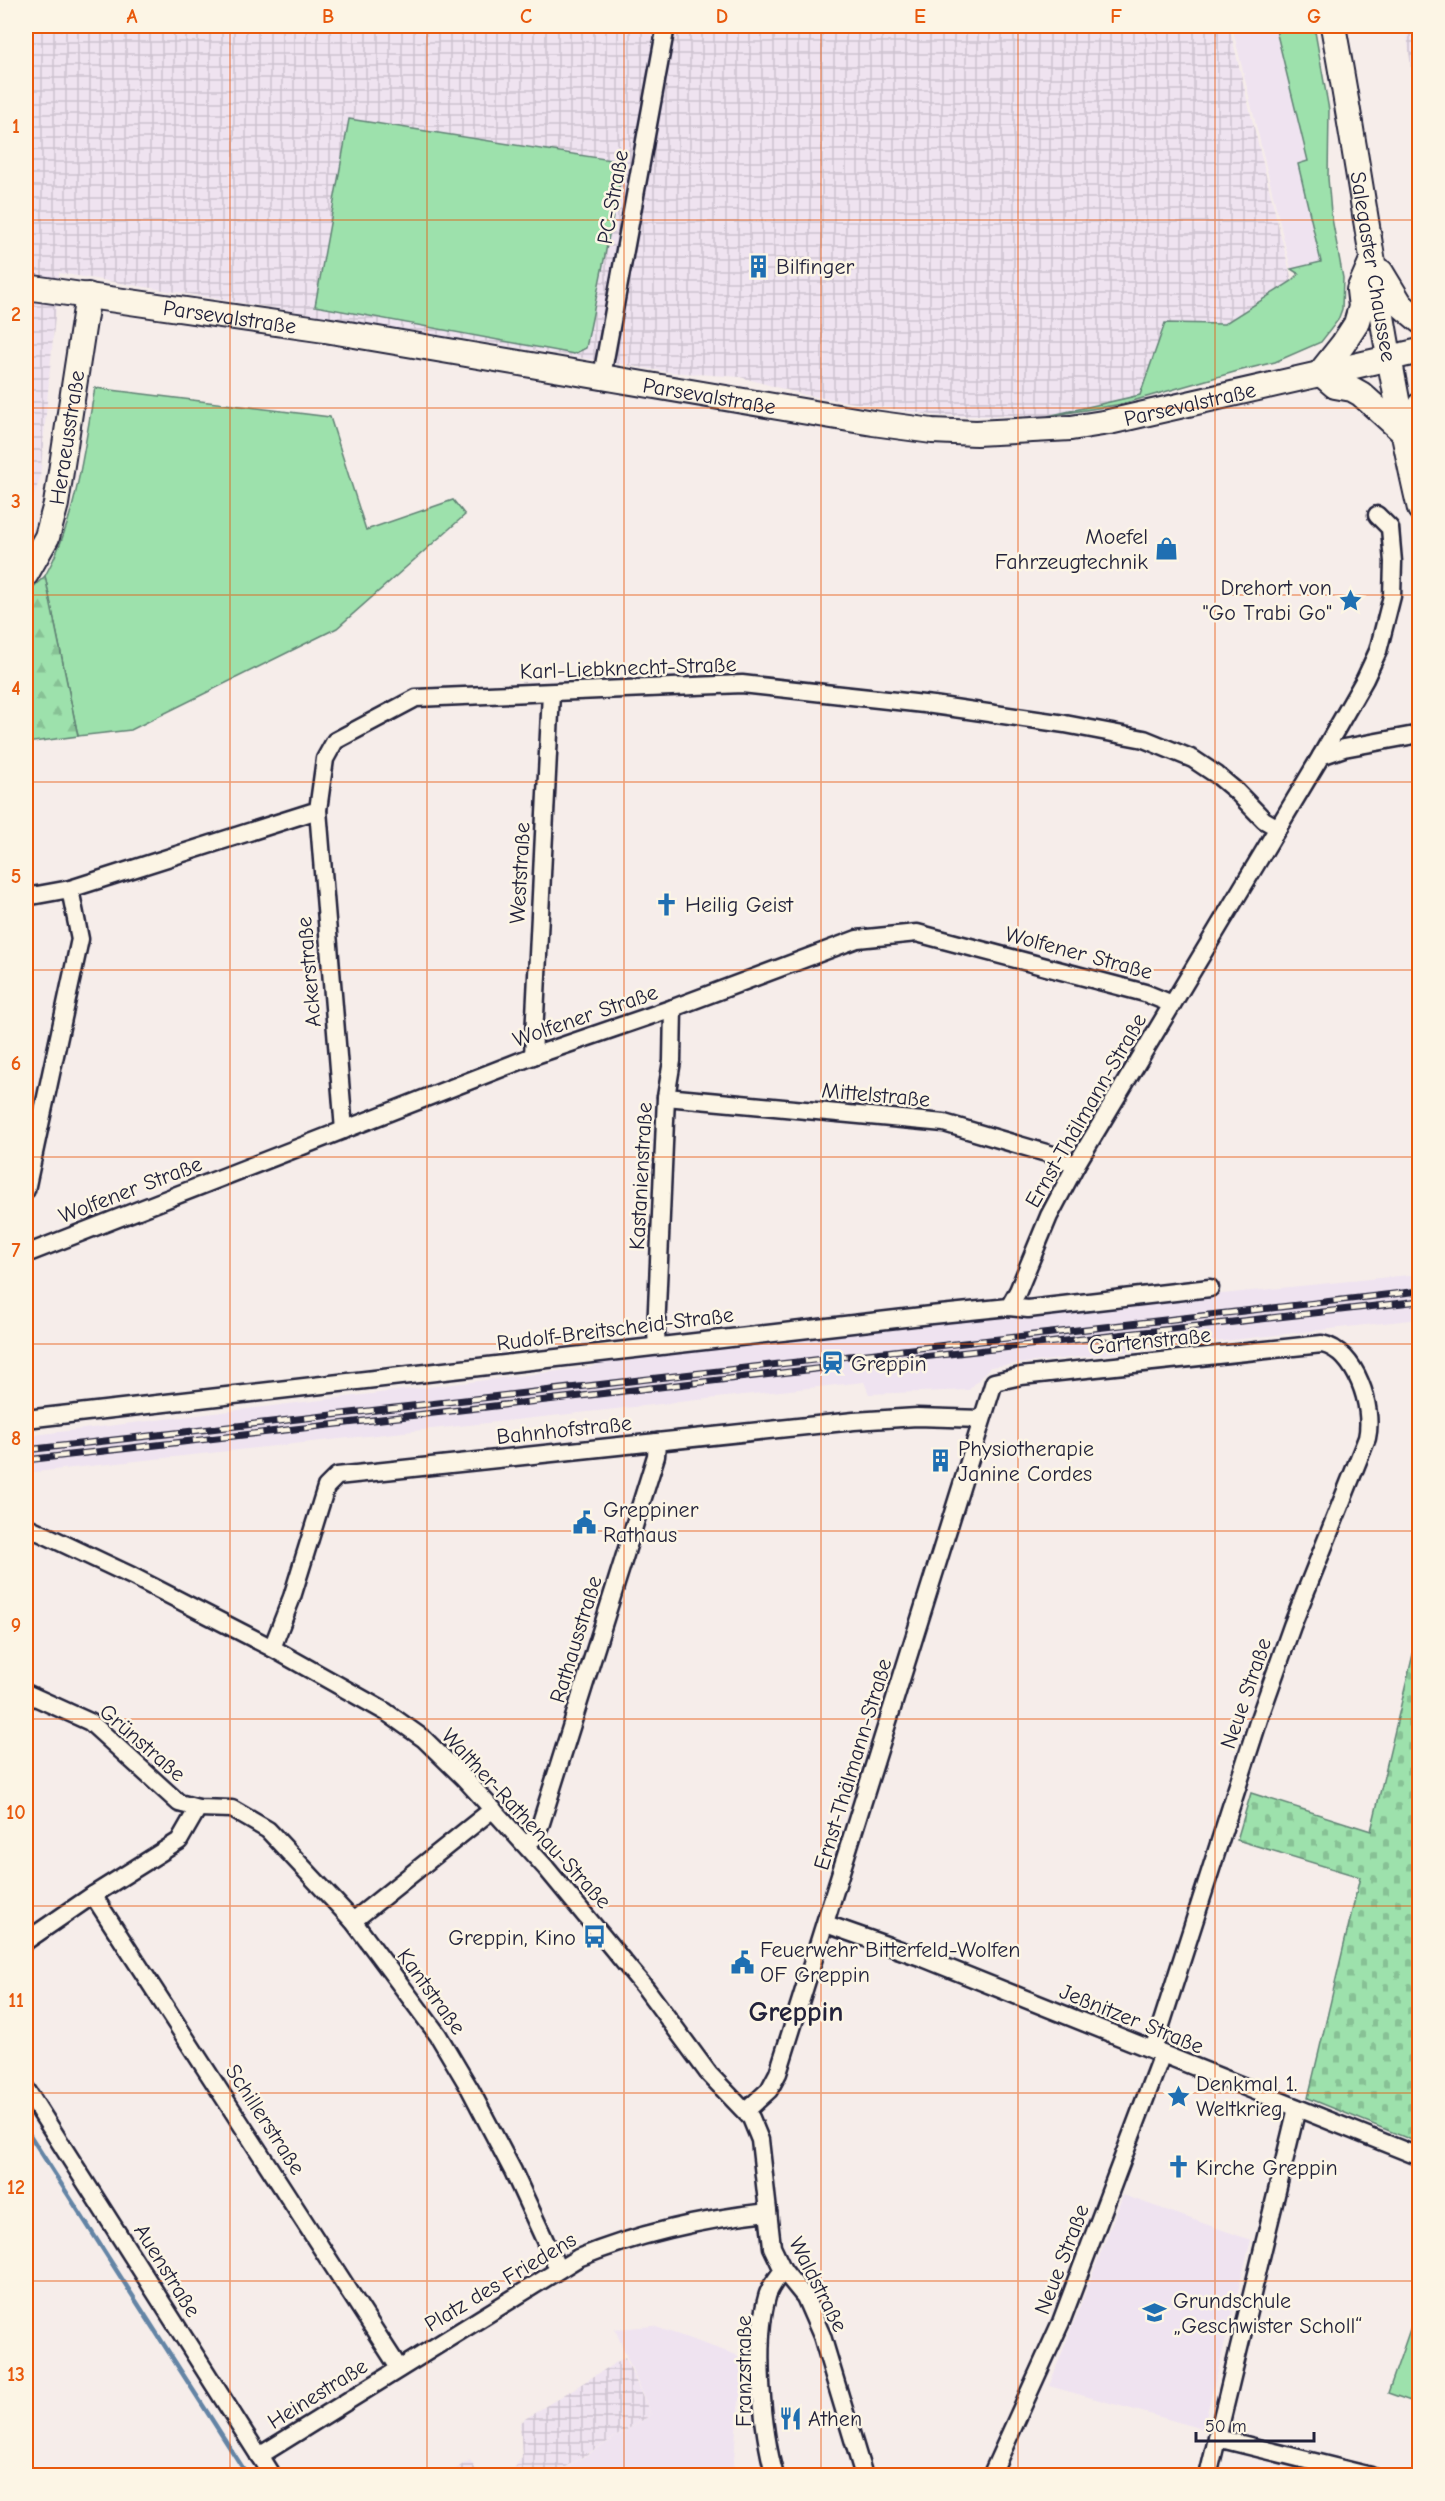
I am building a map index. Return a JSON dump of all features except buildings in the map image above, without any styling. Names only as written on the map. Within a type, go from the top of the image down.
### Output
[{"type":"street","name":"PC-Straße","points":[[602,376],[666,26]]},
{"type":"street","name":"Salegaster Chaussee","points":[[1333,26],[1372,260],[1419,509]]},
{"type":"street","points":[[1372,260],[1401,305],[1419,321]]},
{"type":"street","points":[[1372,260],[1359,290],[1361,307],[1356,324],[1320,373],[1335,386],[1352,389],[1361,394],[1403,432],[1418,418],[1419,405]]},
{"type":"street","name":"Parsevalstraße","points":[[26,287],[325,330],[908,428],[999,433],[1087,426],[1419,351]]},
{"type":"street","name":"Heraeusstraße","points":[[26,574],[47,537],[54,513],[88,295]]},
{"type":"street","name":"Ernst-Thälmann-Straße","points":[[1009,1307],[1018,1291],[1049,1215],[1076,1165],[1322,756],[1378,651],[1392,596],[1393,562],[1390,528],[1377,514]]},
{"type":"street","name":"Karl-Liebknecht-Straße","points":[[318,810],[325,759],[335,741],[416,698],[742,684],[933,705],[1123,733],[1168,748],[1192,759],[1236,791],[1264,820],[1278,828]]},
{"type":"street","name":"Weststraße","points":[[533,1056],[551,693]]},
{"type":"street","points":[[1322,756],[1344,748],[1419,734]]},
{"type":"street","points":[[26,897],[70,889],[318,810]]},
{"type":"street","name":"Ackerstraße","points":[[318,810],[344,1130]]},
{"type":"street","points":[[26,1190],[80,939],[70,889]]},
{"type":"street","name":"Wolfener Straße","points":[[26,1254],[533,1056],[673,1008],[857,939],[917,933],[1145,993],[1172,1004]]},
{"type":"street","name":"Kastanienstraße","points":[[657,1346],[666,1097],[672,1061],[673,1008]]},
{"type":"street","name":"Mittelstraße","points":[[666,1097],[944,1123],[1053,1155],[1076,1165]]},
{"type":"street","name":"Rudolf-Breitscheid-Straße","points":[[26,1419],[1009,1307],[1028,1309],[1210,1288]]},
{"type":"street","name":"Gartenstraße","points":[[981,1419],[994,1382],[1021,1376],[1322,1344],[1334,1347],[1345,1357]]},
{"type":"street","name":"Neue Straße","points":[[991,2475],[1057,2331],[1157,2052],[1260,1716],[1292,1626],[1367,1438],[1370,1426],[1365,1396],[1345,1357]]},
{"type":"street","name":"Bahnhofstraße","points":[[272,1648],[288,1608],[326,1487],[337,1476],[886,1418],[981,1419]]},
{"type":"street","name":"Ernst-Thälmann-Straße","points":[[746,2111],[769,2090],[778,2073],[981,1419]]},
{"type":"street","name":"Rathausstraße","points":[[526,1845],[534,1838],[541,1823],[656,1456],[657,1442]]},
{"type":"street","name":"Walther-Rathenau-Straße","points":[[26,1526],[132,1576],[272,1648],[345,1687],[398,1720],[440,1755],[526,1845],[619,1954],[716,2082],[746,2111]]},
{"type":"street","name":"Grünstraße","points":[[26,1693],[90,1722],[179,1803],[198,1808]]},
{"type":"street","points":[[26,1941],[93,1895],[179,1841],[198,1808]]},
{"type":"street","name":"Kantstraße","points":[[198,1808],[232,1809],[268,1830],[353,1921],[438,2035],[470,2089],[513,2171],[558,2269]]},
{"type":"street","points":[[353,1921],[493,1809]]},
{"type":"street","name":"Schillerstraße","points":[[93,1895],[399,2368]]},
{"type":"street","name":"Jeßnitzer Straße","points":[[826,1924],[901,1950],[1419,2157]]},
{"type":"street","name":"Auenstraße","points":[[26,2089],[272,2475]]},
{"type":"street","points":[[1208,2475],[1297,2108]]},
{"type":"street","name":"Waldstraße","points":[[746,2111],[760,2140],[772,2247],[783,2270],[805,2298],[822,2336],[864,2475]]},
{"type":"street","name":"Platz des Friedens","points":[[399,2368],[558,2269],[588,2254],[622,2242],[721,2218],[768,2212]]},
{"type":"street","name":"Franzstraße","points":[[775,2475],[765,2429],[761,2342],[766,2297],[783,2270]]},
{"type":"street","name":"Heinestraße","points":[[259,2456],[399,2368]]},
{"type":"street","points":[[1217,2438],[1371,2475]]},
{"type":"shaded area","points":[[26,26],[1229,26],[1292,281],[1224,324],[1165,323],[1140,395],[1048,416],[938,416],[805,395],[740,377],[668,372],[59,273],[40,478],[26,518]]},
{"type":"shaded area","points":[[1232,26],[1275,26],[1308,161],[1298,164],[1321,262],[1291,269]]},
{"type":"shaded area","points":[[1406,26],[1419,26],[1419,135]]},
{"type":"shaded area","points":[[1419,1274],[1419,1319],[990,1367],[969,1390],[869,1394],[864,1382],[26,1473],[26,1436],[592,1367],[611,1356]]},
{"type":"shaded area","name":"Grundschule „Geschwister Scholl“","points":[[1123,2195],[1251,2240],[1203,2429],[1049,2386]]},
{"type":"shaded area","points":[[653,2326],[745,2358],[737,2416],[733,2475],[553,2476],[651,2415],[615,2329]]},
{"type":"shaded area","points":[[625,2357],[651,2415],[553,2475],[510,2475],[522,2457],[520,2422]]},
{"type":"shaded area","points":[[470,2460],[479,2475],[446,2475]]},
{"type":"green space","points":[[1275,26],[1314,26],[1329,110],[1328,178],[1331,213],[1343,278],[1342,309],[1338,320],[1321,342],[1275,362],[1122,404],[1048,416],[1140,395],[1165,323],[1224,324],[1292,281],[1299,274],[1291,269],[1321,262],[1298,164],[1308,161]]},
{"type":"green space","points":[[349,119],[624,162],[586,348],[574,354],[315,306]]},
{"type":"green space","points":[[95,388],[330,417],[366,530],[453,500],[465,515],[337,628],[131,730],[78,736],[45,576],[65,532],[72,508]]},
{"type":"green space","points":[[45,576],[78,736],[26,743],[26,594]]},
{"type":"green space","points":[[1419,1629],[1419,2143],[1308,2098],[1360,1877],[1237,1840],[1251,1793],[1371,1831]]},
{"type":"green space","points":[[1419,2303],[1419,2404],[1388,2393]]},
{"type":"waterway","points":[[26,2129],[248,2476]]},
{"type":"railway","points":[[26,1450],[1420,1291]]},
{"type":"railway","points":[[878,1362],[1420,1301]]},
{"type":"railway","points":[[26,1460],[824,1368]]},
{"type":"place","name":"Bilfinger","points":[[758,266]]},
{"type":"place","name":"Moefel Fahrzeugtechnik","points":[[1166,549]]},
{"type":"place","name":"Drehort von \"Go Trabi Go\"","points":[[1350,600]]},
{"type":"place","name":"Heilig Geist","points":[[667,904]]},
{"type":"place","name":"Greppin","points":[[833,1363]]},
{"type":"place","name":"Physiotherapie Janine Cordes","points":[[940,1461]]},
{"type":"place","name":"Greppiner Rathaus","points":[[585,1522]]},
{"type":"place","name":"Greppin, Kino","points":[[594,1937]]},
{"type":"place","name":"Feuerwehr Bitterfeld-Wolfen OF Greppin","points":[[742,1962]]},
{"type":"place","name":"Denkmal 1. Weltkrieg","points":[[1178,2096]]},
{"type":"place","name":"Kirche Greppin","points":[[1178,2167]]},
{"type":"place","name":"Grundschule „Geschwister Scholl“","points":[[1155,2313]]},
{"type":"place","name":"Athen","points":[[790,2418]]},
{"type":"district","name":"Greppin","points":[[796,2011]]}]
